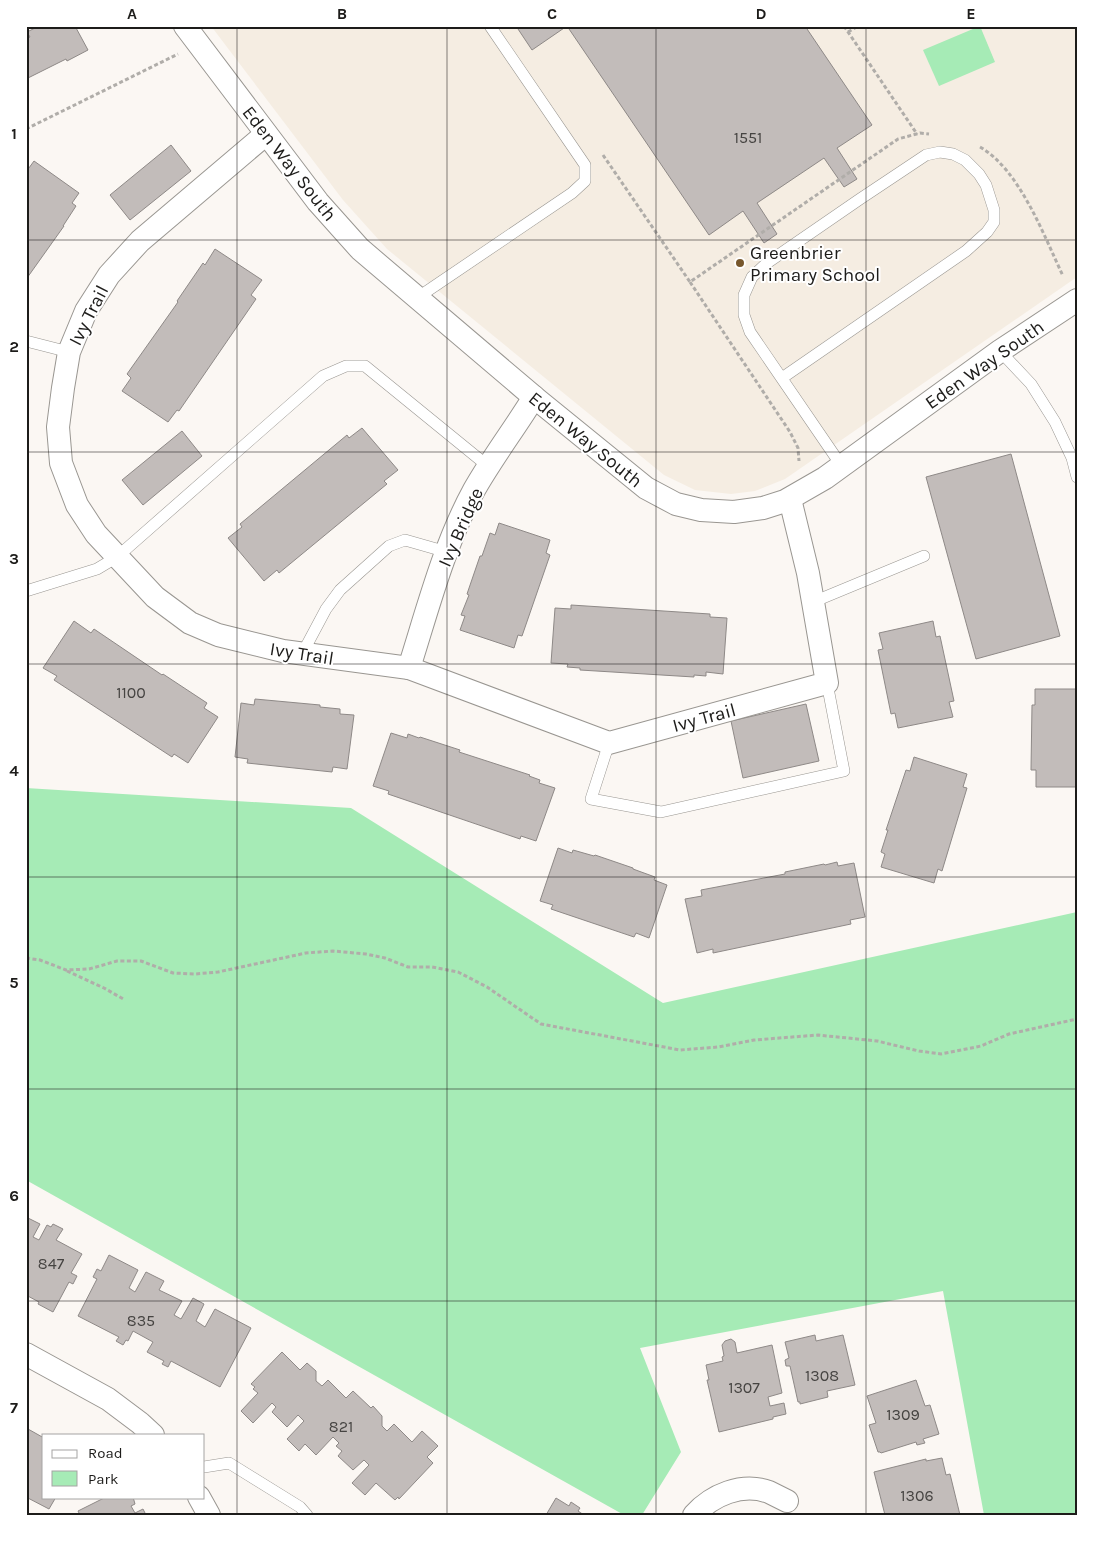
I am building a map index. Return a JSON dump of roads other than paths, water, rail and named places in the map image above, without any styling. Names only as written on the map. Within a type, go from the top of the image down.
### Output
[{"type":"street","name":"Eden Way South","points":[[185,26],[318,202],[360,249],[534,397],[646,488],[676,504],[701,510],[734,512],[763,508],[785,502],[825,478],[1000,351],[1077,300]]},
{"type":"street","name":"Ivy Trail","points":[[266,134],[140,242],[109,275],[86,310],[70,352],[58,427],[61,463],[77,505],[96,534],[155,596],[190,623],[218,635],[283,652],[409,668],[608,743],[827,683]]},
{"type":"street","name":"Ivy Bridge","points":[[409,668],[447,552],[474,490],[534,397]]},
{"type":"street","points":[[790,499],[808,573],[827,683]]},
{"type":"street","points":[[26,1354],[108,1399],[152,1434]]},
{"type":"street","points":[[694,1515],[703,1505],[722,1494],[744,1489],[757,1489],[768,1492],[787,1501]]},
{"type":"street","points":[[200,1498],[209,1515]]},
{"type":"lane","points":[[417,298],[572,194],[585,181],[585,165],[490,26]]},
{"type":"lane","points":[[782,378],[966,251],[987,232],[994,222],[994,210],[986,185],[979,174],[965,160],[953,154],[940,152],[926,156],[767,263],[752,277],[744,295],[744,315],[750,332],[841,465]]},
{"type":"lane","points":[[26,341],[70,352]]},
{"type":"lane","points":[[1000,351],[1031,384],[1055,422],[1072,458],[1077,477]]},
{"type":"lane","points":[[26,590],[97,569],[117,556],[324,376],[346,366],[365,366],[489,467]]},
{"type":"lane","points":[[302,654],[326,609],[340,590],[389,546],[405,540],[447,552]]},
{"type":"lane","points":[[813,602],[924,556]]},
{"type":"lane","points":[[608,743],[591,799],[661,812],[844,771],[827,683]]},
{"type":"lane","points":[[205,1467],[229,1462],[300,1508],[307,1515]]},
{"type":"place","name":"Greenbrier Primary School","points":[[740,263]]}]
